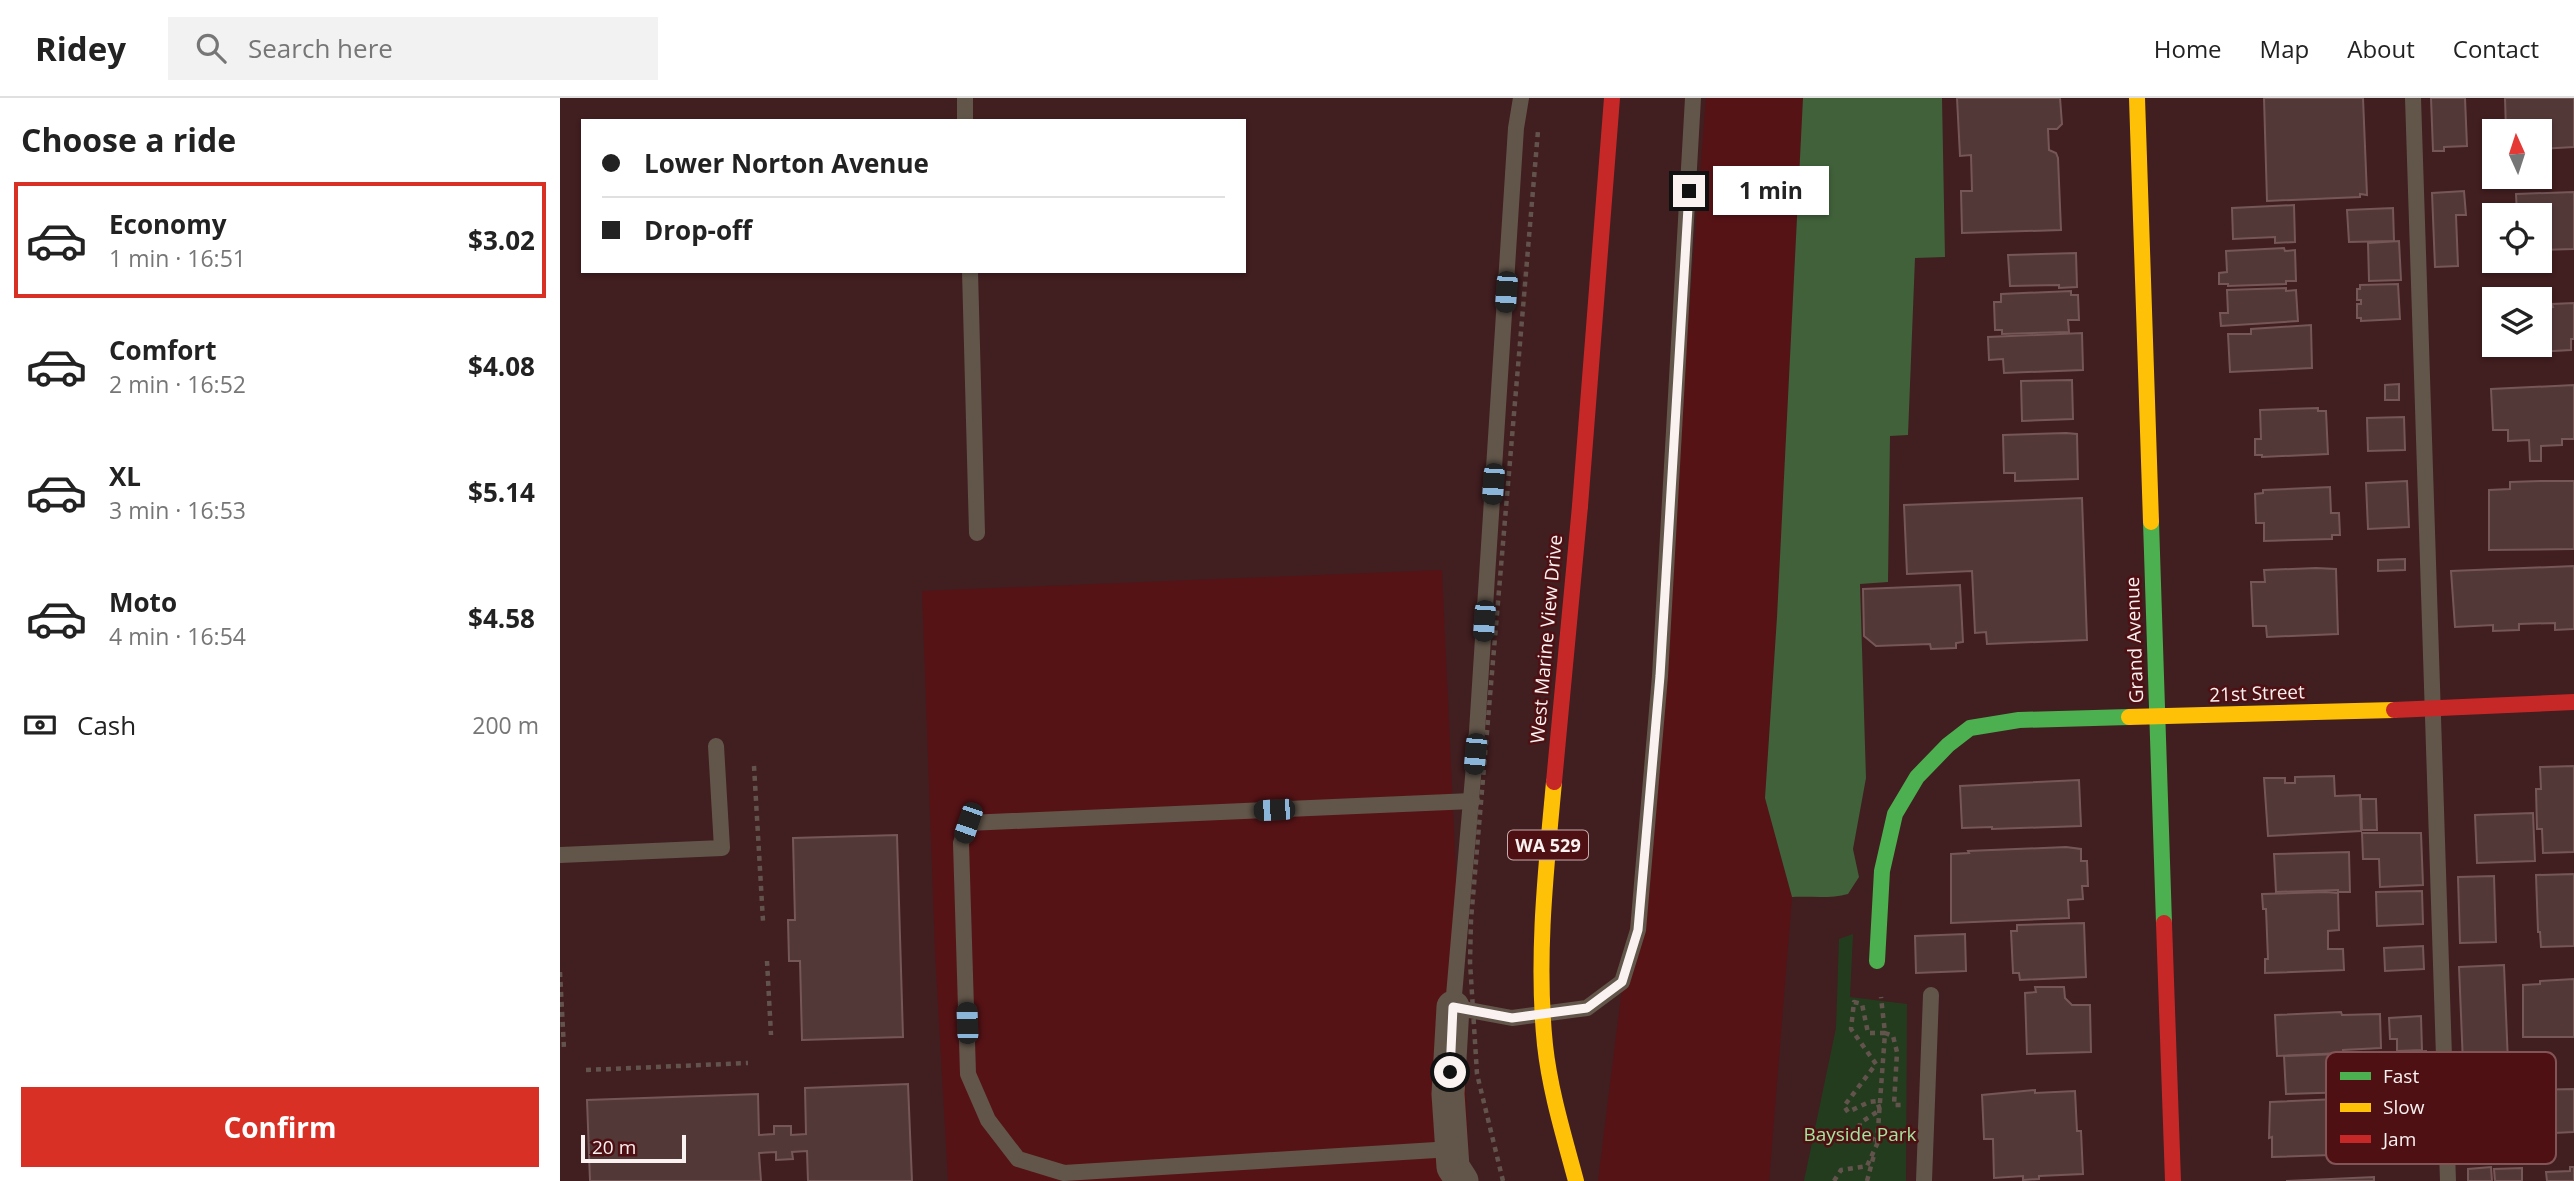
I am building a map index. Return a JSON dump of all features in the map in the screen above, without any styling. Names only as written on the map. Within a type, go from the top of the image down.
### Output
[{"type":"street","name":"West Marine View Drive","points":[[1576,1181],[1556,1108],[1545,1045],[1542,967],[1545,881],[1580,506],[1612,98]]},
{"type":"street","name":"Grand Avenue","points":[[2137,98],[2173,1181]]},
{"type":"street","name":"21st Street","points":[[1877,961],[1882,871],[1895,814],[1917,777],[1948,745],[1970,729],[2019,720],[2434,709],[2574,702]]},
{"type":"street","points":[[1453,1007],[1448,1094],[1454,1170]]},
{"type":"lane","points":[[965,98],[965,119]]},
{"type":"lane","points":[[1521,98],[1516,128],[1472,802],[1453,1007],[1512,1018],[1587,1008],[1622,982],[1638,930],[1660,676],[1693,98]]},
{"type":"lane","points":[[2413,98],[2444,1052]]},
{"type":"lane","points":[[970,273],[977,533]]},
{"type":"lane","points":[[560,855],[722,848],[716,746]]},
{"type":"lane","points":[[1454,1170],[1064,1173],[1018,1158],[988,1120],[968,1074],[961,844],[968,823],[1472,802]]},
{"type":"lane","points":[[1924,1181],[1931,995]]},
{"type":"path","points":[[1503,1181],[1477,1074],[1470,962],[1471,920],[1538,131]]},
{"type":"path","points":[[754,766],[763,921]]},
{"type":"path","points":[[767,961],[771,1035]]},
{"type":"path","points":[[1867,1181],[1878,1142],[1885,1033],[1877,961]]},
{"type":"path","points":[[560,972],[564,1049]]},
{"type":"path","points":[[1880,1110],[1877,1101],[1848,1112],[1844,1106],[1876,1064],[1851,1029],[1854,1002],[1862,1004],[1868,1032],[1893,1036],[1897,1052],[1895,1105]]},
{"type":"path","points":[[586,1070],[748,1063]]},
{"type":"path","points":[[1878,1142],[1859,1130],[1860,1123],[1880,1110]]},
{"type":"path","points":[[1834,1181],[1841,1170],[1867,1166],[1878,1142]]},
{"type":"shaded area","points":[[1706,98],[1803,98],[1777,617],[1765,798],[1792,897],[1769,1181],[1598,1181],[1660,683]]},
{"type":"shaded area","points":[[1442,570],[1470,1181],[948,1181],[935,951],[922,591]]},
{"type":"green space","points":[[1803,98],[1942,98],[1945,257],[1915,258],[1908,435],[1890,436],[1888,582],[1860,584],[1866,778],[1853,849],[1859,877],[1848,894],[1828,897],[1792,897],[1765,798],[1777,617]]},
{"type":"green space","name":"Bayside Park","points":[[1853,934],[1850,997],[1907,1004],[1906,1181],[1804,1181],[1836,1028],[1839,939]]},
{"type":"building","points":[[1957,98],[2060,98],[2062,124],[2057,129],[2048,129],[2049,150],[2056,153],[2058,158],[2061,230],[1962,233],[1961,191],[1972,191],[1971,155],[1960,156]]},
{"type":"building","points":[[2264,98],[2363,98],[2367,195],[2267,201]]},
{"type":"building","points":[[2431,98],[2465,98],[2467,146],[2444,147],[2444,151],[2433,151]]},
{"type":"building","points":[[2505,98],[2574,98],[2574,147],[2552,148],[2552,119],[2506,119]]},
{"type":"building","points":[[2464,191],[2466,215],[2456,215],[2458,266],[2435,267],[2432,193]]},
{"type":"building","points":[[2574,192],[2574,249],[2552,250],[2552,203],[2516,203],[2516,194]]},
{"type":"building","points":[[2294,205],[2295,242],[2275,243],[2275,237],[2233,239],[2232,208]]},
{"type":"building","points":[[2393,208],[2394,241],[2349,242],[2347,210]]},
{"type":"building","points":[[2399,241],[2401,280],[2369,281],[2368,243]]},
{"type":"building","points":[[2284,248],[2285,251],[2295,250],[2296,281],[2286,281],[2286,284],[2219,284],[2219,273],[2227,272],[2226,251]]},
{"type":"building","points":[[2076,253],[2077,287],[2010,286],[2008,255]]},
{"type":"building","points":[[2398,284],[2400,319],[2361,321],[2361,318],[2357,318],[2357,304],[2361,304],[2361,300],[2357,300],[2357,289],[2360,289],[2360,285]]},
{"type":"building","points":[[2286,288],[2286,291],[2296,290],[2298,321],[2221,326],[2220,313],[2228,313],[2227,290]]},
{"type":"building","points":[[2071,291],[2071,295],[2078,295],[2079,320],[2068,320],[2069,332],[2002,334],[2002,330],[1995,330],[1994,302],[2001,302],[2001,294]]},
{"type":"building","points":[[2574,303],[2574,339],[2571,339],[2571,350],[2552,351],[2552,304]]},
{"type":"building","points":[[2311,325],[2312,368],[2230,372],[2228,334],[2251,334],[2251,329]]},
{"type":"building","points":[[2082,333],[2083,370],[2004,373],[2003,359],[1989,360],[1988,337]]},
{"type":"building","points":[[2072,380],[2073,419],[2022,421],[2021,381]]},
{"type":"building","points":[[2399,384],[2399,400],[2385,400],[2385,385]]},
{"type":"building","points":[[2574,385],[2574,439],[2562,439],[2562,445],[2541,446],[2541,461],[2530,461],[2529,440],[2508,441],[2508,430],[2493,430],[2491,389]]},
{"type":"building","points":[[2318,408],[2318,411],[2326,411],[2328,454],[2255,455],[2255,439],[2261,439],[2260,410]]},
{"type":"building","points":[[2404,417],[2405,450],[2368,451],[2367,418]]},
{"type":"building","points":[[2077,434],[2078,479],[2015,481],[2015,473],[2004,473],[2003,435]]},
{"type":"building","points":[[2407,481],[2409,527],[2368,529],[2366,483]]},
{"type":"building","points":[[2574,481],[2574,549],[2489,550],[2489,490],[2510,489],[2510,482]]},
{"type":"building","points":[[2330,487],[2331,513],[2339,513],[2340,535],[2332,535],[2332,539],[2264,541],[2264,523],[2256,523],[2255,494],[2263,493],[2263,490]]},
{"type":"building","points":[[2082,498],[2087,640],[1987,644],[1986,632],[1975,633],[1972,571],[1907,574],[1904,505]]},
{"type":"building","points":[[2405,559],[2405,570],[2378,571],[2378,560]]},
{"type":"building","points":[[2574,566],[2574,629],[2555,630],[2555,623],[2519,624],[2519,630],[2493,631],[2493,625],[2455,627],[2451,571]]},
{"type":"building","points":[[2336,569],[2338,634],[2267,637],[2266,626],[2253,626],[2251,582],[2265,582],[2264,570]]},
{"type":"building","points":[[1960,585],[1963,642],[1956,643],[1956,648],[1931,649],[1930,644],[1876,646],[1864,636],[1863,589]]},
{"type":"building","points":[[2574,766],[2574,852],[2543,853],[2542,829],[2537,829],[2536,789],[2541,789],[2540,767]]},
{"type":"building","points":[[2334,776],[2335,796],[2360,795],[2361,831],[2268,836],[2264,778],[2285,778],[2285,783],[2295,783],[2295,777]]},
{"type":"building","points":[[2079,780],[2081,826],[1962,828],[1960,786]]},
{"type":"building","points":[[2361,799],[2376,799],[2377,830],[2362,830]]},
{"type":"building","points":[[2533,813],[2535,861],[2477,863],[2475,815]]},
{"type":"building","points":[[2362,833],[2421,833],[2423,885],[2380,887],[2379,859],[2363,859]]},
{"type":"building","points":[[897,835],[903,1037],[802,1040],[800,961],[789,961],[788,920],[795,920],[793,838]]},
{"type":"building","points":[[2066,847],[2081,849],[2081,861],[2087,861],[2088,886],[2082,886],[2083,899],[2068,900],[2069,918],[1951,923],[1951,854]]},
{"type":"building","points":[[2349,852],[2350,892],[2276,892],[2274,854]]},
{"type":"building","points":[[2574,874],[2574,946],[2541,947],[2536,875]]},
{"type":"building","points":[[2494,876],[2496,942],[2460,943],[2458,877]]},
{"type":"building","points":[[2422,891],[2423,924],[2377,926],[2376,892]]},
{"type":"building","points":[[2338,893],[2339,930],[2328,931],[2328,949],[2343,949],[2344,970],[2265,973],[2265,959],[2268,959],[2266,909],[2263,909],[2262,894]]},
{"type":"building","points":[[2084,923],[2086,977],[2020,980],[2019,973],[2013,973],[2011,931],[2017,931],[2017,925]]},
{"type":"building","points":[[1965,934],[1966,971],[1916,973],[1915,936]]},
{"type":"building","points":[[2423,946],[2424,969],[2385,971],[2384,948]]},
{"type":"building","points":[[2504,965],[2508,1052],[2463,1052],[2459,967]]},
{"type":"building","points":[[2574,979],[2574,1037],[2523,1037],[2523,985]]},
{"type":"building","points":[[2035,987],[2064,987],[2065,998],[2072,1005],[2090,1005],[2091,1052],[2027,1054],[2025,993],[2036,992]]},
{"type":"building","points":[[2341,1012],[2342,1015],[2380,1014],[2381,1048],[2277,1056],[2275,1015]]},
{"type":"building","points":[[2421,1016],[2422,1050],[2397,1051],[2397,1039],[2390,1039],[2389,1018]]},
{"type":"building","points":[[2326,1054],[2326,1093],[2286,1094],[2284,1056]]},
{"type":"building","points":[[908,1084],[912,1181],[808,1181],[807,1151],[792,1152],[793,1159],[776,1160],[776,1152],[759,1153],[761,1181],[590,1181],[587,1100],[758,1094],[759,1135],[774,1134],[774,1126],[791,1126],[791,1135],[806,1134],[805,1088]]},
{"type":"building","points":[[2556,1089],[2574,1089],[2574,1132],[2556,1133]]},
{"type":"building","points":[[2035,1090],[2035,1093],[2075,1091],[2077,1131],[2081,1131],[2083,1174],[2039,1176],[2039,1179],[2023,1180],[2023,1176],[1994,1178],[1993,1139],[1984,1139],[1982,1095]]},
{"type":"building","points":[[2326,1100],[2326,1155],[2272,1157],[2272,1137],[2269,1138],[2270,1102]]},
{"type":"building","points":[[2491,1167],[2492,1181],[2468,1181],[2468,1169]]},
{"type":"building","points":[[2570,1167],[2574,1167],[2574,1181],[2547,1181],[2546,1172],[2570,1171]]},
{"type":"building","points":[[2522,1168],[2522,1181],[2495,1181],[2494,1169]]},
{"type":"building","points":[[2374,1177],[2374,1181],[2286,1181]]},
{"type":"traffic: fast","points":[[2151,522],[2164,923]]},
{"type":"traffic: fast","points":[[1877,961],[1882,871],[1895,814],[1917,777],[1948,745],[1970,728],[2019,720],[2129,717]]},
{"type":"traffic: slow","points":[[2137,98],[2151,522]]},
{"type":"traffic: slow","points":[[2129,717],[2394,710]]},
{"type":"traffic: slow","points":[[1554,782],[1543,914],[1542,1012],[1550,1079],[1576,1181]]},
{"type":"traffic: jam","points":[[1580,506],[1612,98]]},
{"type":"traffic: jam","points":[[1554,782],[1580,506]]},
{"type":"traffic: jam","points":[[2394,710],[2574,702]]},
{"type":"traffic: jam","points":[[2164,923],[2173,1181]]},
{"type":"route","points":[[1450,1072],[1453,1007],[1512,1018],[1587,1008],[1622,982],[1638,930],[1660,676],[1689,191]]}]
